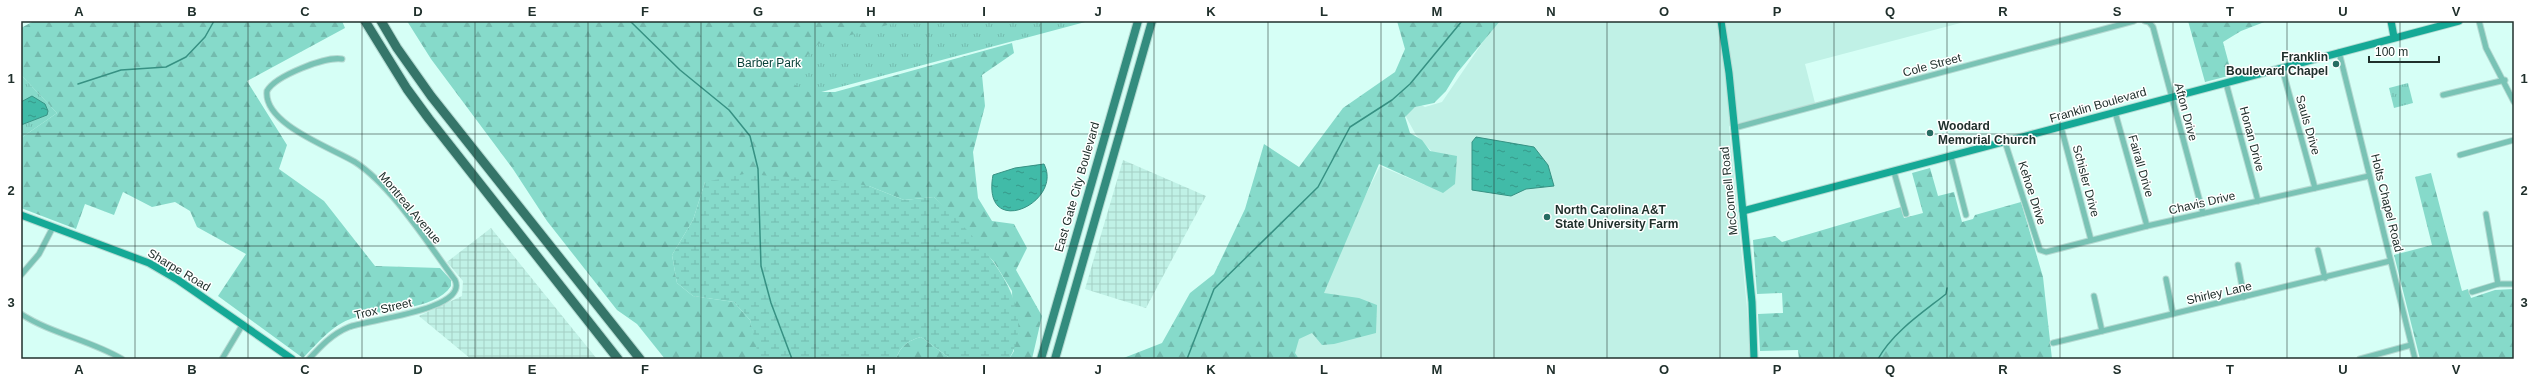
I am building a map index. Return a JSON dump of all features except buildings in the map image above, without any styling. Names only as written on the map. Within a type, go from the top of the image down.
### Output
[{"type":"highway","points":[[364,21],[407,90],[618,359]]},
{"type":"highway","points":[[381,21],[397,48],[431,96],[640,359]]},
{"type":"main road","name":"East Gate City Boulevard","points":[[1041,359],[1138,21]]},
{"type":"main road","points":[[1055,359],[1152,21]]},
{"type":"street","name":"McConnell Road","points":[[1721,21],[1726,45],[1752,302],[1754,359]]},
{"type":"street","name":"Cole Street","points":[[1734,128],[2134,21]]},
{"type":"street","name":"Afton Drive","points":[[2145,21],[2149,22],[2153,27],[2203,213]]},
{"type":"street","points":[[2391,21],[2394,37]]},
{"type":"street","name":"Franklin Boulevard","points":[[1743,211],[1951,157],[2171,96],[2226,83],[2394,37],[2459,21]]},
{"type":"street","points":[[2479,21],[2486,48],[2505,80],[2514,102]]},
{"type":"street","name":"Holts Chapel Road","points":[[2338,52],[2415,359]]},
{"type":"street","name":"Montreal Avenue","points":[[342,59],[335,58],[325,60],[277,80],[267,91],[267,99],[286,123],[299,134],[338,153],[369,174],[397,204],[455,279]]},
{"type":"street","name":"Sauls Drive","points":[[2282,68],[2315,188]]},
{"type":"street","points":[[2443,95],[2505,80]]},
{"type":"street","name":"Honan Drive","points":[[2226,83],[2258,201]]},
{"type":"street","name":"Fairall Drive","points":[[2115,112],[2147,226]]},
{"type":"street","name":"Schisler Drive","points":[[2061,127],[2091,240]]},
{"type":"street","points":[[2460,155],[2514,140]]},
{"type":"street","name":"Kehoe Drive","points":[[2005,142],[2040,250]]},
{"type":"street","points":[[1951,157],[1966,215]]},
{"type":"street","points":[[1894,172],[1906,214]]},
{"type":"street","name":"Chavis Drive","points":[[2040,250],[2046,252],[2147,226],[2369,176]]},
{"type":"street","points":[[2486,214],[2498,284]]},
{"type":"street","name":"Sharpe Road","points":[[21,215],[149,263],[243,324],[292,359]]},
{"type":"street","points":[[21,275],[39,254],[53,227]]},
{"type":"street","points":[[2318,250],[2325,278]]},
{"type":"street","name":"Shirley Lane","points":[[2053,344],[2390,261]]},
{"type":"street","points":[[2238,265],[2244,298]]},
{"type":"street","name":"Trox Street","points":[[308,359],[330,338],[350,327],[417,312],[436,304],[456,291],[457,285],[455,279]]},
{"type":"street","points":[[2166,280],[2173,314]]},
{"type":"street","points":[[2472,292],[2498,284],[2514,284]]},
{"type":"street","points":[[2094,296],[2102,331]]},
{"type":"street","points":[[21,314],[48,328],[97,346],[122,359]]},
{"type":"street","points":[[222,359],[243,324]]},
{"type":"street","points":[[2360,359],[2411,345]]},
{"type":"shaded area","name":"North Carolina A&T State University Farm","points":[[1497,21],[1968,21],[1805,64],[1815,103],[1729,126],[1752,359],[1275,359],[1319,290],[1380,166],[1425,185],[1446,186],[1437,157],[1416,135],[1405,115],[1419,104],[1425,107],[1442,102]]},
{"type":"shaded area","points":[[1123,160],[1206,196],[1146,308],[1085,289]]},
{"type":"shaded area","points":[[491,228],[597,359],[471,359],[419,316],[462,296],[463,281],[447,262]]},
{"type":"green space","points":[[34,21],[342,21],[345,28],[247,81],[287,145],[279,169],[324,201],[375,266],[440,268],[451,280],[451,286],[443,294],[420,305],[364,315],[345,321],[326,335],[303,358],[218,296],[246,254],[197,227],[190,211],[175,202],[152,207],[123,192],[114,215],[85,204],[76,229],[21,208],[21,138],[57,113],[21,75],[21,28]]},
{"type":"green space","points":[[407,21],[902,21],[818,44],[790,73],[795,85],[809,92],[835,92],[1012,43],[1014,53],[982,75],[985,106],[973,152],[978,198],[992,221],[1014,224],[1027,248],[1016,270],[1042,316],[1032,359],[1009,359],[1014,351],[1012,291],[994,262],[934,197],[904,200],[869,186],[705,182],[693,220],[672,255],[677,283],[693,296],[734,302],[750,320],[760,356],[759,359],[665,359],[637,324],[617,310],[547,221],[513,169],[431,59]]},
{"type":"green space","name":"Barber Park","points":[[611,21],[1089,21],[750,111]]},
{"type":"green space","points":[[1397,21],[1500,21],[1457,73],[1446,91],[1434,103],[1415,107],[1405,117],[1410,133],[1422,140],[1430,151],[1457,156],[1455,184],[1443,193],[1379,164],[1324,293],[1359,298],[1377,305],[1376,333],[1334,344],[1322,345],[1312,333],[1299,339],[1295,353],[1299,359],[1121,359],[1162,343],[1190,293],[1214,274],[1245,209],[1264,144],[1299,167],[1343,108],[1395,72],[1405,49]]},
{"type":"green space","points":[[2188,21],[2267,21],[2241,31],[2223,42],[2232,75],[2205,82]]},
{"type":"green space","points":[[21,75],[57,113],[21,138],[21,125],[47,115],[32,97],[21,102]]},
{"type":"green space","points":[[2408,83],[2413,103],[2394,108],[2389,88]]},
{"type":"green space","points":[[1930,168],[1938,196],[1954,192],[1962,222],[1973,219],[1975,215],[2021,202],[2043,277],[2052,359],[1799,359],[1798,350],[1760,351],[1758,314],[1783,313],[1782,293],[1757,294],[1753,240],[1775,236],[1782,242],[1901,207],[1904,218],[1923,213],[1912,173]]},
{"type":"green space","points":[[2431,173],[2462,291],[2468,289],[2471,298],[2495,290],[2514,289],[2514,359],[2420,359],[2394,255],[2432,245],[2415,177]]},
{"type":"green space","points":[[744,174],[834,180],[869,186],[904,200],[934,197],[984,249],[999,270],[1011,292],[1017,314],[1017,337],[1009,359],[951,359],[921,337],[906,344],[900,350],[896,359],[759,359],[750,320],[734,302],[693,296],[677,283],[672,255],[693,220],[705,182]]},
{"type":"green space","points":[[921,337],[951,359],[896,359],[900,350],[906,344]]},
{"type":"water","points":[[32,96],[45,104],[48,111],[47,115],[21,125],[21,102]]},
{"type":"water","points":[[1476,137],[1534,147],[1548,165],[1554,186],[1526,189],[1511,196],[1472,190],[1472,142]]},
{"type":"water","points":[[1044,164],[1047,178],[1043,191],[1033,202],[1022,209],[1009,211],[999,207],[993,195],[993,175],[1015,168]]},
{"type":"waterway","points":[[78,84],[121,70],[166,67],[186,57],[205,37],[214,21]]},
{"type":"waterway","points":[[630,21],[680,70],[729,110],[750,136],[758,169],[761,266],[771,303],[792,359]]},
{"type":"waterway","points":[[1187,359],[1214,289],[1318,187],[1350,127],[1392,100],[1410,84],[1462,21]]},
{"type":"waterway","points":[[1878,359],[1884,349],[1900,332],[1946,294],[1947,288]]},
{"type":"place","name":"Franklin Boulevard Chapel","points":[[2336,64]]},
{"type":"place","name":"Woodard Memorial Church","points":[[1930,133]]},
{"type":"place","name":"North Carolina A&T State University Farm","points":[[1547,217]]}]
